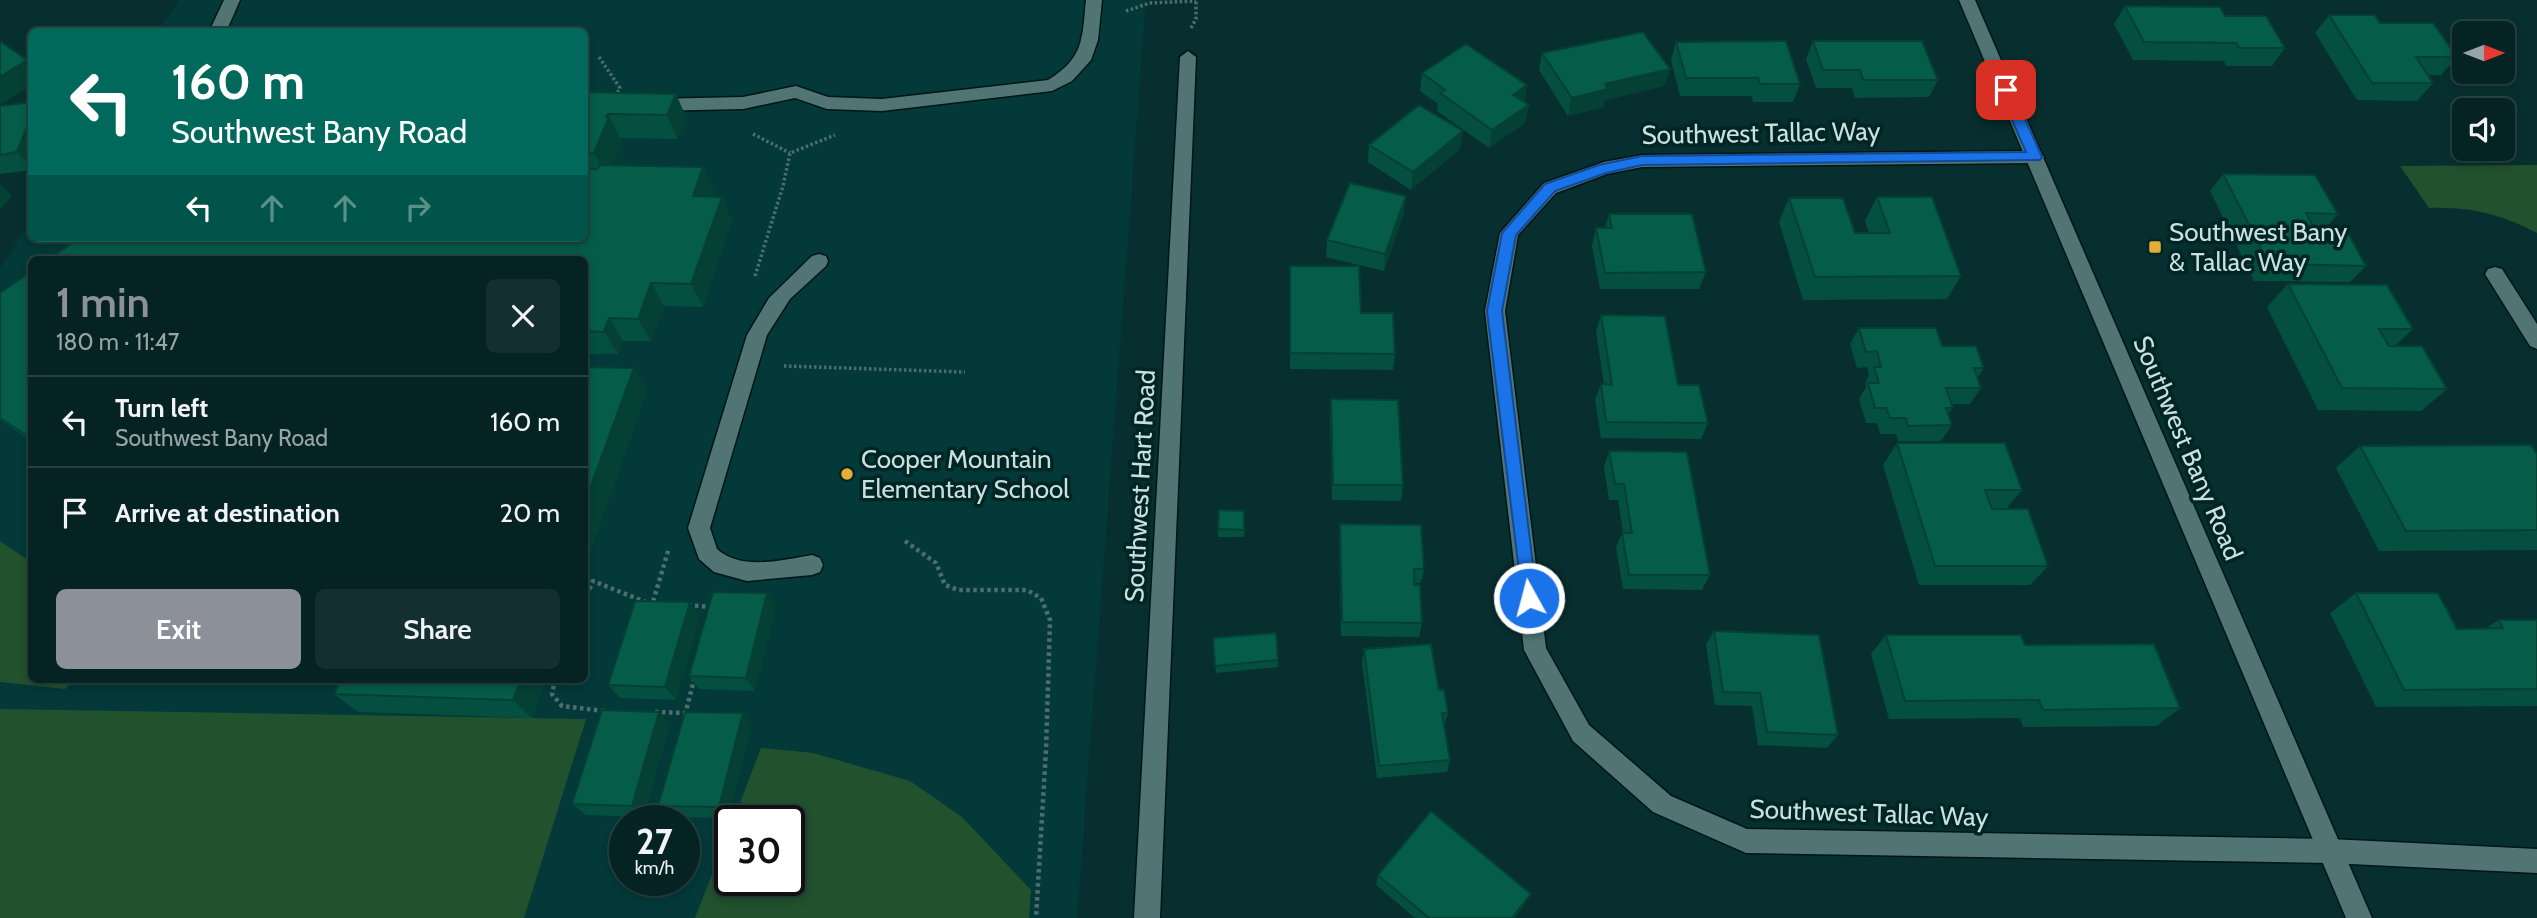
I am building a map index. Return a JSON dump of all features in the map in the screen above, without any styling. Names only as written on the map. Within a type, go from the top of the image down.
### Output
[{"type":"street","points":[[218,28],[232,0]]},
{"type":"street","points":[[612,105],[717,105],[796,93],[827,103],[882,105],[1052,85],[1072,74],[1088,55],[1094,0]]},
{"type":"street","name":"Southwest Bany Road","points":[[1967,0],[2359,918]]},
{"type":"street","name":"Southwest Hart Road","points":[[1147,918],[1188,57]]},
{"type":"street","name":"Southwest Tallac Way","points":[[2035,157],[1642,161],[1604,168],[1550,188],[1509,233],[1495,311],[1535,650],[1581,733],[1662,804],[1746,841],[2330,852],[2537,861]]},
{"type":"street","points":[[812,565],[779,570],[733,569],[713,559],[704,546],[699,528],[757,335],[771,307],[787,288],[819,261]]},
{"type":"street","points":[[2496,274],[2537,341]]},
{"type":"path","points":[[599,57],[620,88],[612,105]]},
{"type":"path","points":[[749,365],[965,372]]},
{"type":"path","points":[[905,541],[932,557],[943,570],[945,585],[958,590],[1027,590],[1041,598],[1050,620],[1046,750],[1036,918]]},
{"type":"path","points":[[588,593],[593,581],[652,605]]},
{"type":"path","points":[[554,683],[552,694],[562,706],[611,711]]},
{"type":"path","points":[[649,712],[686,713]]},
{"type":"shaded area","name":"Cooper Mountain Elementary School","points":[[179,0],[1146,0],[1077,918],[0,918],[0,268],[28,226],[28,242],[588,242],[588,28],[160,28]]},
{"type":"green space","points":[[2537,165],[2537,233],[2484,213],[2457,208],[2429,208],[2400,166]]},
{"type":"green space","points":[[0,541],[28,560],[28,683],[71,683],[65,689],[0,682]]},
{"type":"green space","points":[[0,709],[586,719],[524,918],[0,918]]},
{"type":"green space","points":[[761,748],[813,753],[910,781],[962,817],[1031,890],[1029,918],[695,918],[714,870],[714,896],[805,896],[805,805],[739,805]]},
{"type":"building","points":[[2125,6],[2220,7],[2225,16],[2266,16],[2285,48],[2239,48],[2236,43],[2144,42]]},
{"type":"building","points":[[2329,15],[2375,15],[2380,23],[2433,23],[2452,50],[2452,57],[2416,57],[2433,83],[2372,83]]},
{"type":"building","points":[[1643,32],[1670,69],[1605,84],[1608,89],[1572,98],[1542,53]]},
{"type":"building","points":[[0,41],[27,60],[0,77]]},
{"type":"building","points":[[1786,41],[1800,84],[1760,84],[1758,78],[1686,78],[1676,42]]},
{"type":"building","points":[[1813,41],[1922,41],[1938,80],[1863,80],[1860,70],[1823,70]]},
{"type":"building","points":[[1466,44],[1527,85],[1513,95],[1529,105],[1492,130],[1440,93],[1445,90],[1422,73]]},
{"type":"building","points":[[588,92],[676,94],[667,115],[608,114],[594,153],[588,153]]},
{"type":"building","points":[[28,102],[28,125],[17,152],[0,155],[0,106]]},
{"type":"building","points":[[1419,105],[1463,131],[1413,172],[1369,145]]},
{"type":"building","points":[[600,165],[703,167],[693,196],[722,197],[691,284],[651,283],[638,319],[609,318],[604,332],[588,331],[588,256],[53,256],[73,242],[588,242],[588,169],[597,169]]},
{"type":"building","points":[[2223,174],[2315,175],[2338,214],[2306,213],[2314,228],[2346,229],[2366,266],[2269,264]]},
{"type":"building","points":[[1350,183],[1406,196],[1385,254],[1327,240]]},
{"type":"building","points":[[1877,197],[1932,197],[1961,276],[1815,277],[1789,198],[1843,198],[1855,233],[1890,233]]},
{"type":"building","points":[[1609,214],[1692,214],[1706,272],[1605,273],[1596,228],[1612,228]]},
{"type":"building","points":[[1290,266],[1359,266],[1361,313],[1393,313],[1395,354],[1290,353]]},
{"type":"building","points":[[28,274],[28,436],[0,418],[0,293]]},
{"type":"building","points":[[2288,284],[2387,285],[2413,329],[2379,329],[2389,346],[2422,346],[2447,389],[2342,388]]},
{"type":"building","points":[[1601,315],[1665,316],[1678,385],[1699,385],[1708,423],[1606,422],[1601,384],[1612,385]]},
{"type":"building","points":[[1859,328],[1936,328],[1942,346],[1976,346],[1984,368],[1974,368],[1981,388],[1946,388],[1953,408],[1946,408],[1952,425],[1908,426],[1906,418],[1890,418],[1886,408],[1875,408],[1868,383],[1879,383],[1874,367],[1881,367],[1877,351],[1866,352]]},
{"type":"building","points":[[588,367],[634,368],[588,494]]},
{"type":"building","points":[[1331,399],[1398,400],[1403,485],[1333,485]]},
{"type":"building","points":[[1897,443],[2005,443],[2022,490],[1985,490],[1992,509],[2028,509],[2048,566],[1935,566]]},
{"type":"building","points":[[2531,445],[2537,454],[2537,530],[2406,531],[2360,446]]},
{"type":"building","points":[[1609,451],[1687,452],[1710,575],[1629,575],[1622,533],[1632,533],[1624,484],[1615,484]]},
{"type":"building","points":[[1219,510],[1244,511],[1244,530],[1218,529]]},
{"type":"building","points":[[1340,524],[1421,525],[1424,569],[1414,569],[1414,585],[1420,585],[1422,623],[1342,622]]},
{"type":"building","points":[[713,592],[767,593],[746,678],[689,676]]},
{"type":"building","points":[[2356,593],[2438,593],[2457,629],[2503,628],[2499,620],[2537,620],[2537,689],[2404,690]]},
{"type":"building","points":[[635,601],[690,602],[665,687],[608,685]]},
{"type":"building","points":[[1714,631],[1819,635],[1838,735],[1767,732],[1760,693],[1723,692]]},
{"type":"building","points":[[1276,633],[1278,660],[1215,666],[1213,638]]},
{"type":"building","points":[[1886,635],[2021,635],[2025,645],[2154,644],[2180,708],[2043,710],[2039,700],[1905,701]]},
{"type":"building","points":[[1431,644],[1439,690],[1444,690],[1448,713],[1442,713],[1450,760],[1379,766],[1364,649]]},
{"type":"building","points":[[339,683],[519,683],[513,700],[334,694]]},
{"type":"building","points":[[602,710],[659,712],[632,805],[572,804]]},
{"type":"building","points":[[685,712],[743,713],[720,805],[658,805]]},
{"type":"building","points":[[1431,811],[1531,894],[1512,918],[1429,918],[1378,875]]},
{"type":"place","name":"Southwest Bany & Tallac Way","points":[[2155,247]]},
{"type":"place","name":"Cooper Mountain Elementary School","points":[[847,474]]},
{"type":"route","points":[[1529,598],[1495,311],[1509,233],[1550,188],[1604,168],[1642,161],[2035,157],[2006,90]]}]
